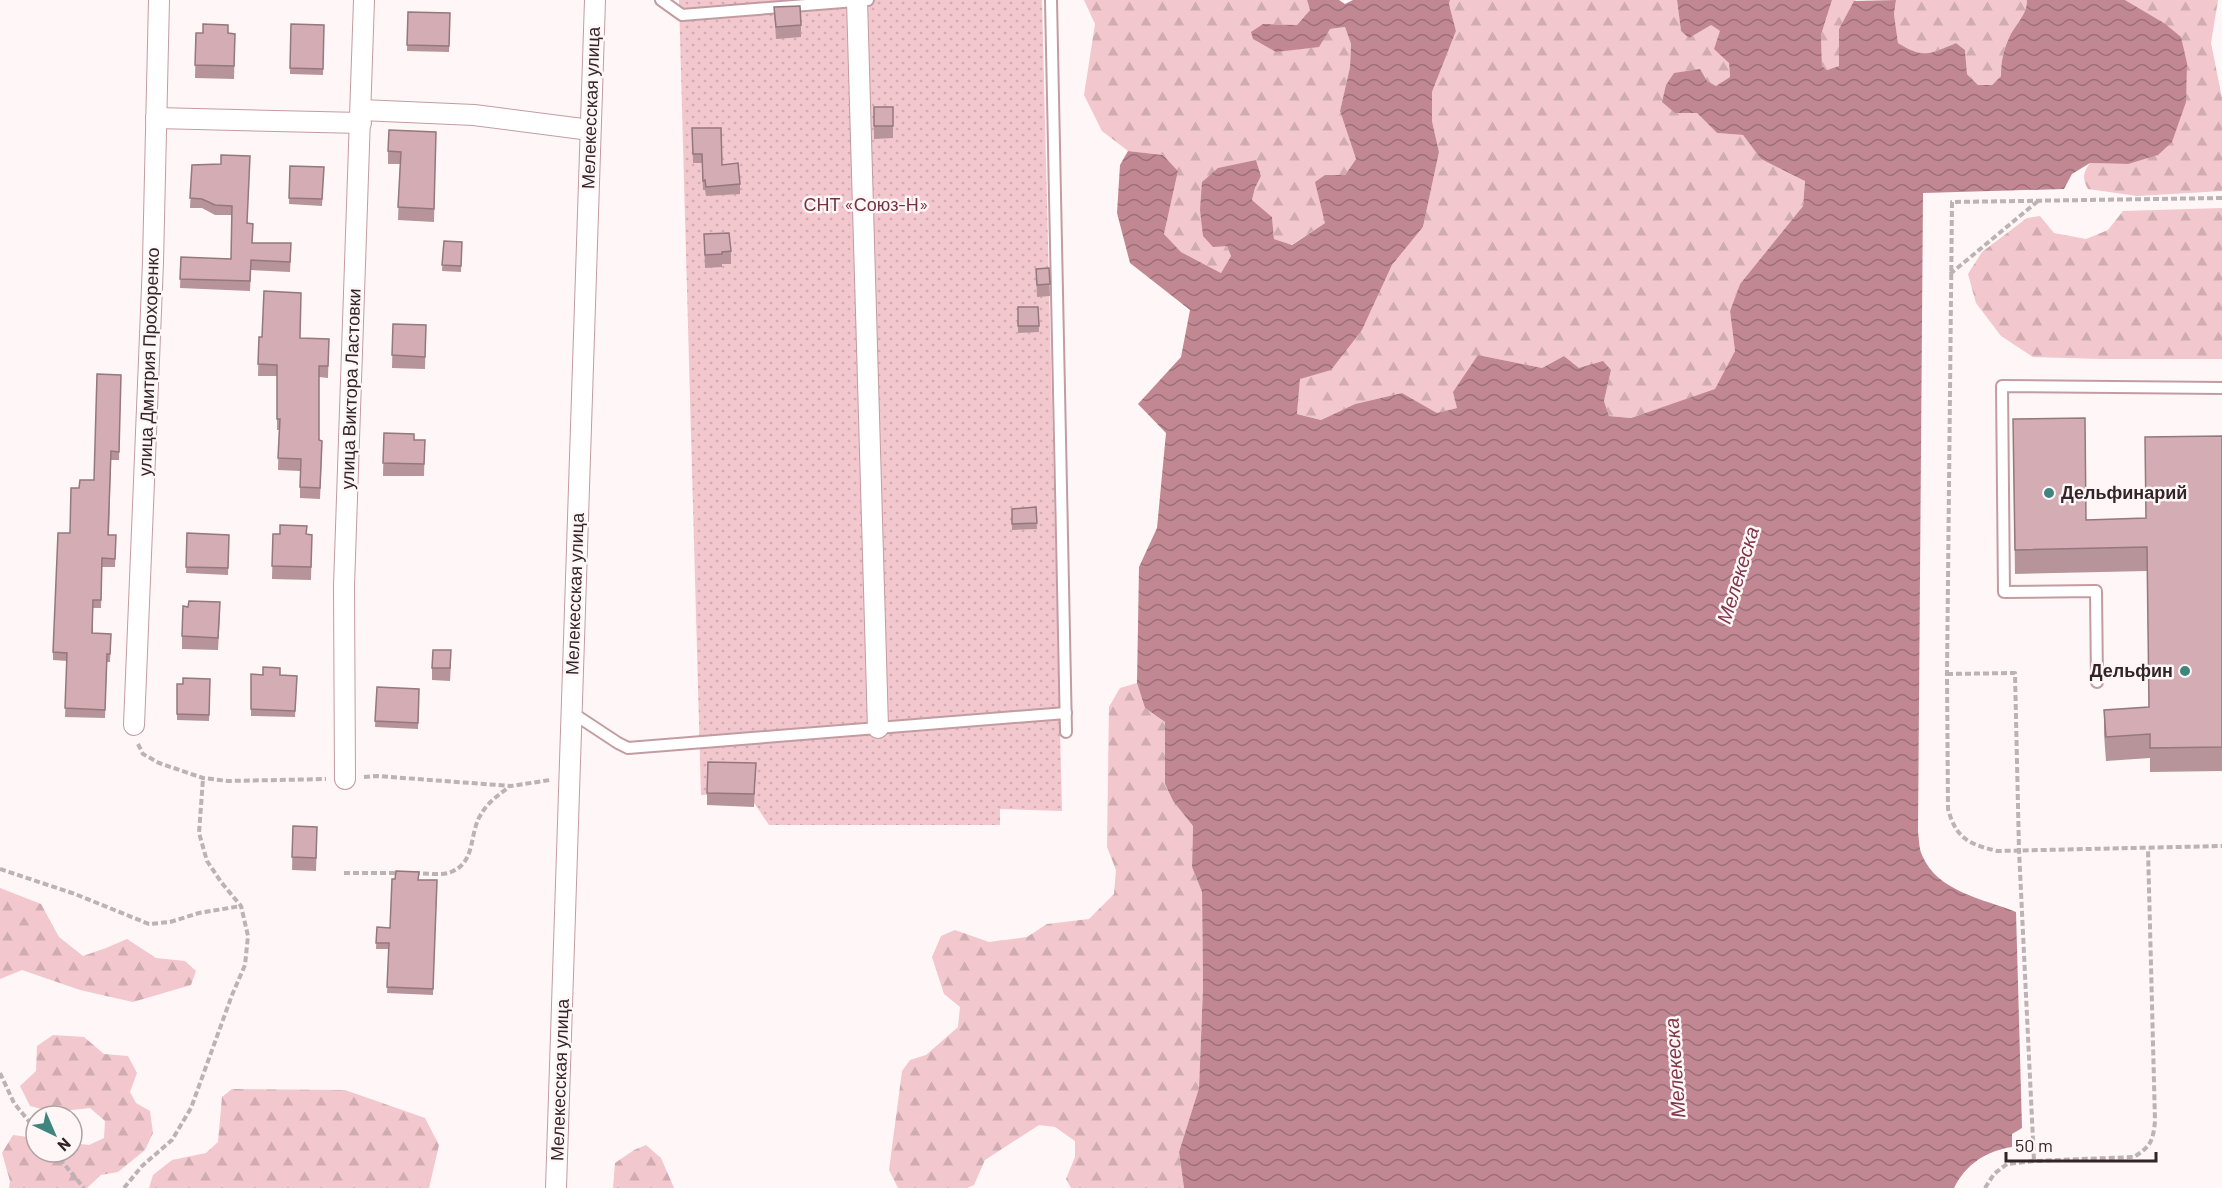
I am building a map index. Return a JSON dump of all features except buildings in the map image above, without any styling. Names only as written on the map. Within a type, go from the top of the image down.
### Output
[{"type":"street","name":"улица Дмитрия Прохоренко","points":[[134,724],[153,261],[159,0]]},
{"type":"street","name":"улица Виктора Ластовки","points":[[345,779],[344,586],[364,0]]},
{"type":"street","name":"Мелекесская улица","points":[[556,1188],[595,0]]},
{"type":"street","points":[[857,0],[878,728]]},
{"type":"street","points":[[156,118],[474,115],[590,130]]},
{"type":"lane","points":[[661,0],[682,15],[868,0]]},
{"type":"lane","points":[[1051,0],[1066,732]]},
{"type":"lane","points":[[2097,682],[2096,591],[2004,592],[2002,386],[2222,388]]},
{"type":"lane","points":[[571,712],[628,748],[1066,713]]},
{"type":"path","points":[[2222,198],[1952,202],[1947,674],[1948,809],[1953,827],[1964,838],[1980,847],[1997,851],[2222,846]]},
{"type":"path","points":[[1950,274],[2039,200]]},
{"type":"path","points":[[1947,674],[2014,673],[2019,850],[2034,1161]]},
{"type":"path","points":[[124,1188],[142,1166],[172,1140],[191,1108],[245,965],[248,936],[241,906],[207,861],[199,833],[203,778]]},
{"type":"path","points":[[344,873],[450,873],[465,863],[471,850],[478,818],[492,799],[511,786]]},
{"type":"path","points":[[1985,1188],[1994,1174],[2007,1164],[2134,1157],[2146,1149],[2153,1137],[2155,1121],[2148,849]]},
{"type":"path","points":[[0,869],[75,894],[149,924],[170,922],[199,913],[241,906]]},
{"type":"path","points":[[0,1073],[14,1103],[24,1115]]},
{"type":"path","points":[[64,1164],[84,1188]]},
{"type":"green space","name":"СНТ «Союз-Н»","points":[[679,0],[1042,0],[1062,811],[1000,809],[1000,825],[769,825],[748,794],[701,795]]},
{"type":"green space","points":[[1084,0],[1307,0],[1310,10],[1297,25],[1263,24],[1330,29],[1345,27],[1351,44],[1350,67],[1340,111],[1356,159],[1345,175],[1325,175],[1325,223],[1291,245],[1274,239],[1272,217],[1252,200],[1261,176],[1256,160],[1227,246],[1231,256],[1221,273],[1181,252],[1164,234],[1178,171],[1163,155],[1128,151],[1102,131],[1084,95],[1095,24]]},
{"type":"green space","points":[[1450,0],[1677,0],[1681,31],[1711,25],[1720,31],[1729,63],[1730,78],[1716,87],[1707,81],[1675,113],[1697,113],[1717,133],[1743,135],[1761,159],[1805,180],[1803,206],[1740,284],[1730,311],[1735,351],[1715,390],[1631,418],[1609,416],[1604,401],[1611,370],[1579,368],[1564,356],[1542,368],[1478,355],[1458,408],[1437,413],[1402,393],[1355,404],[1321,420],[1297,414],[1300,379],[1362,330],[1392,265],[1423,227],[1439,152],[1432,121],[1432,92],[1456,31]]},
{"type":"green space","points":[[1832,0],[1856,0],[1839,29],[1839,66],[1827,70],[1822,66],[1821,35]]},
{"type":"green space","points":[[1896,0],[2027,0],[2025,11],[2005,47],[2001,76],[1992,85],[1978,85],[1967,74],[1965,50],[1956,43],[1933,52],[1921,53],[1898,43],[1894,14]]},
{"type":"green space","points":[[2125,0],[2218,0],[2211,43],[2222,98],[2222,191],[2137,196],[2088,189],[2084,176],[2090,163],[2128,164],[2164,23]]},
{"type":"green space","points":[[2222,208],[2222,359],[2033,357],[2001,336],[1976,303],[1968,274],[1982,252],[2027,218],[2040,216],[2054,233],[2086,239],[2108,230],[2123,211]]},
{"type":"green space","points":[[1137,683],[1145,708],[1165,722],[1165,784],[1173,801],[1193,826],[1192,867],[1202,892],[1203,987],[1199,1088],[1179,1152],[1184,1188],[1071,1188],[1066,1179],[1075,1157],[1075,1141],[1055,1127],[1039,1125],[985,1160],[974,1185],[967,1188],[898,1188],[889,1170],[902,1071],[910,1060],[926,1055],[958,1027],[960,1007],[944,994],[932,957],[941,936],[955,930],[989,942],[1027,937],[1047,924],[1089,919],[1114,894],[1116,870],[1107,847],[1109,707],[1120,688]]},
{"type":"green space","points":[[0,888],[41,904],[59,937],[83,956],[127,939],[156,958],[185,961],[196,971],[191,985],[133,1002],[80,990],[22,970],[0,979]]},
{"type":"green space","points":[[53,1035],[84,1037],[104,1054],[128,1056],[137,1073],[130,1092],[136,1103],[150,1111],[153,1133],[145,1150],[118,1172],[101,1175],[87,1188],[9,1188],[10,1181],[2,1153],[13,1135],[24,1136],[24,1164],[84,1164],[84,1144],[89,1145],[104,1138],[105,1121],[90,1108],[84,1109],[84,1104],[29,1104],[20,1086],[36,1071],[37,1046]]},
{"type":"green space","points":[[232,1089],[345,1090],[425,1118],[439,1145],[429,1188],[149,1188],[153,1175],[172,1160],[206,1153],[218,1142],[222,1097]]},
{"type":"green space","points":[[646,1145],[661,1158],[674,1188],[613,1188],[615,1163]]},
{"type":"water","name":"Мелекеска","points":[[1307,0],[1339,0],[1345,4],[1353,0],[1450,0],[1456,31],[1432,92],[1432,121],[1439,152],[1423,227],[1392,265],[1362,330],[1331,370],[1300,379],[1297,414],[1321,420],[1355,404],[1402,393],[1437,413],[1457,408],[1453,392],[1478,355],[1542,368],[1564,356],[1579,368],[1603,361],[1611,370],[1604,401],[1609,416],[1631,418],[1715,389],[1735,351],[1730,311],[1740,284],[1803,206],[1805,181],[1761,159],[1743,135],[1717,133],[1697,113],[1675,113],[1662,102],[1666,85],[1674,73],[1700,69],[1707,81],[1716,86],[1730,77],[1729,63],[1714,49],[1720,31],[1711,25],[1689,38],[1681,31],[1677,0],[1832,0],[1821,35],[1822,66],[1827,70],[1839,66],[1839,29],[1854,1],[1896,0],[1894,14],[1898,43],[1914,51],[1927,53],[1956,43],[1965,50],[1967,74],[1978,85],[1992,85],[2001,76],[2005,47],[2025,11],[2027,0],[2125,0],[2164,23],[2181,37],[2187,63],[2186,102],[2172,142],[2158,155],[2128,164],[2090,163],[2072,174],[2064,189],[1923,193],[1919,844],[1929,868],[1950,886],[2016,912],[2022,1128],[2012,1134],[2012,1147],[1985,1155],[1964,1172],[1954,1188],[1184,1188],[1179,1152],[1199,1088],[1203,987],[1202,892],[1192,867],[1193,826],[1173,801],[1165,784],[1165,722],[1145,708],[1137,683],[1139,567],[1157,528],[1166,433],[1138,404],[1181,357],[1190,310],[1130,263],[1117,213],[1120,165],[1128,151],[1163,155],[1178,171],[1164,234],[1181,252],[1221,273],[1231,256],[1227,246],[1213,247],[1203,236],[1200,210],[1202,182],[1218,168],[1256,160],[1261,176],[1252,200],[1272,217],[1274,239],[1292,245],[1325,223],[1315,182],[1325,175],[1345,175],[1356,159],[1340,111],[1350,67],[1351,44],[1345,27],[1330,29],[1319,47],[1276,52],[1253,39],[1251,32],[1263,24],[1297,25],[1310,10]]},
{"type":"place","name":"Дельфинарий","points":[[2049,493]]},
{"type":"place","name":"Дельфин","points":[[2185,671]]}]
